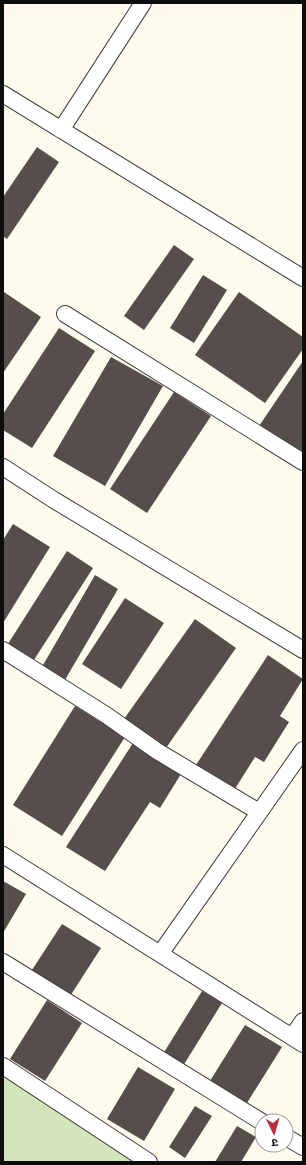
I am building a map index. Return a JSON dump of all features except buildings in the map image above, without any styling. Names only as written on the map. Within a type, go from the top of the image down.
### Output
[{"type":"street","points":[[61,130],[143,3]]},
{"type":"street","points":[[3,94],[303,278]]},
{"type":"street","points":[[65,314],[303,462]]},
{"type":"street","points":[[3,467],[61,504],[303,650]]},
{"type":"street","points":[[3,650],[106,715],[157,751],[259,812]]},
{"type":"street","points":[[160,954],[303,750]]},
{"type":"street","points":[[3,855],[298,1041],[303,1021]]},
{"type":"street","points":[[3,962],[254,1117]]},
{"type":"street","points":[[3,1066],[149,1162]]},
{"type":"street","points":[[294,1142],[303,1147]]},
{"type":"green space","points":[[3,1069],[160,1162],[3,1162]]}]
